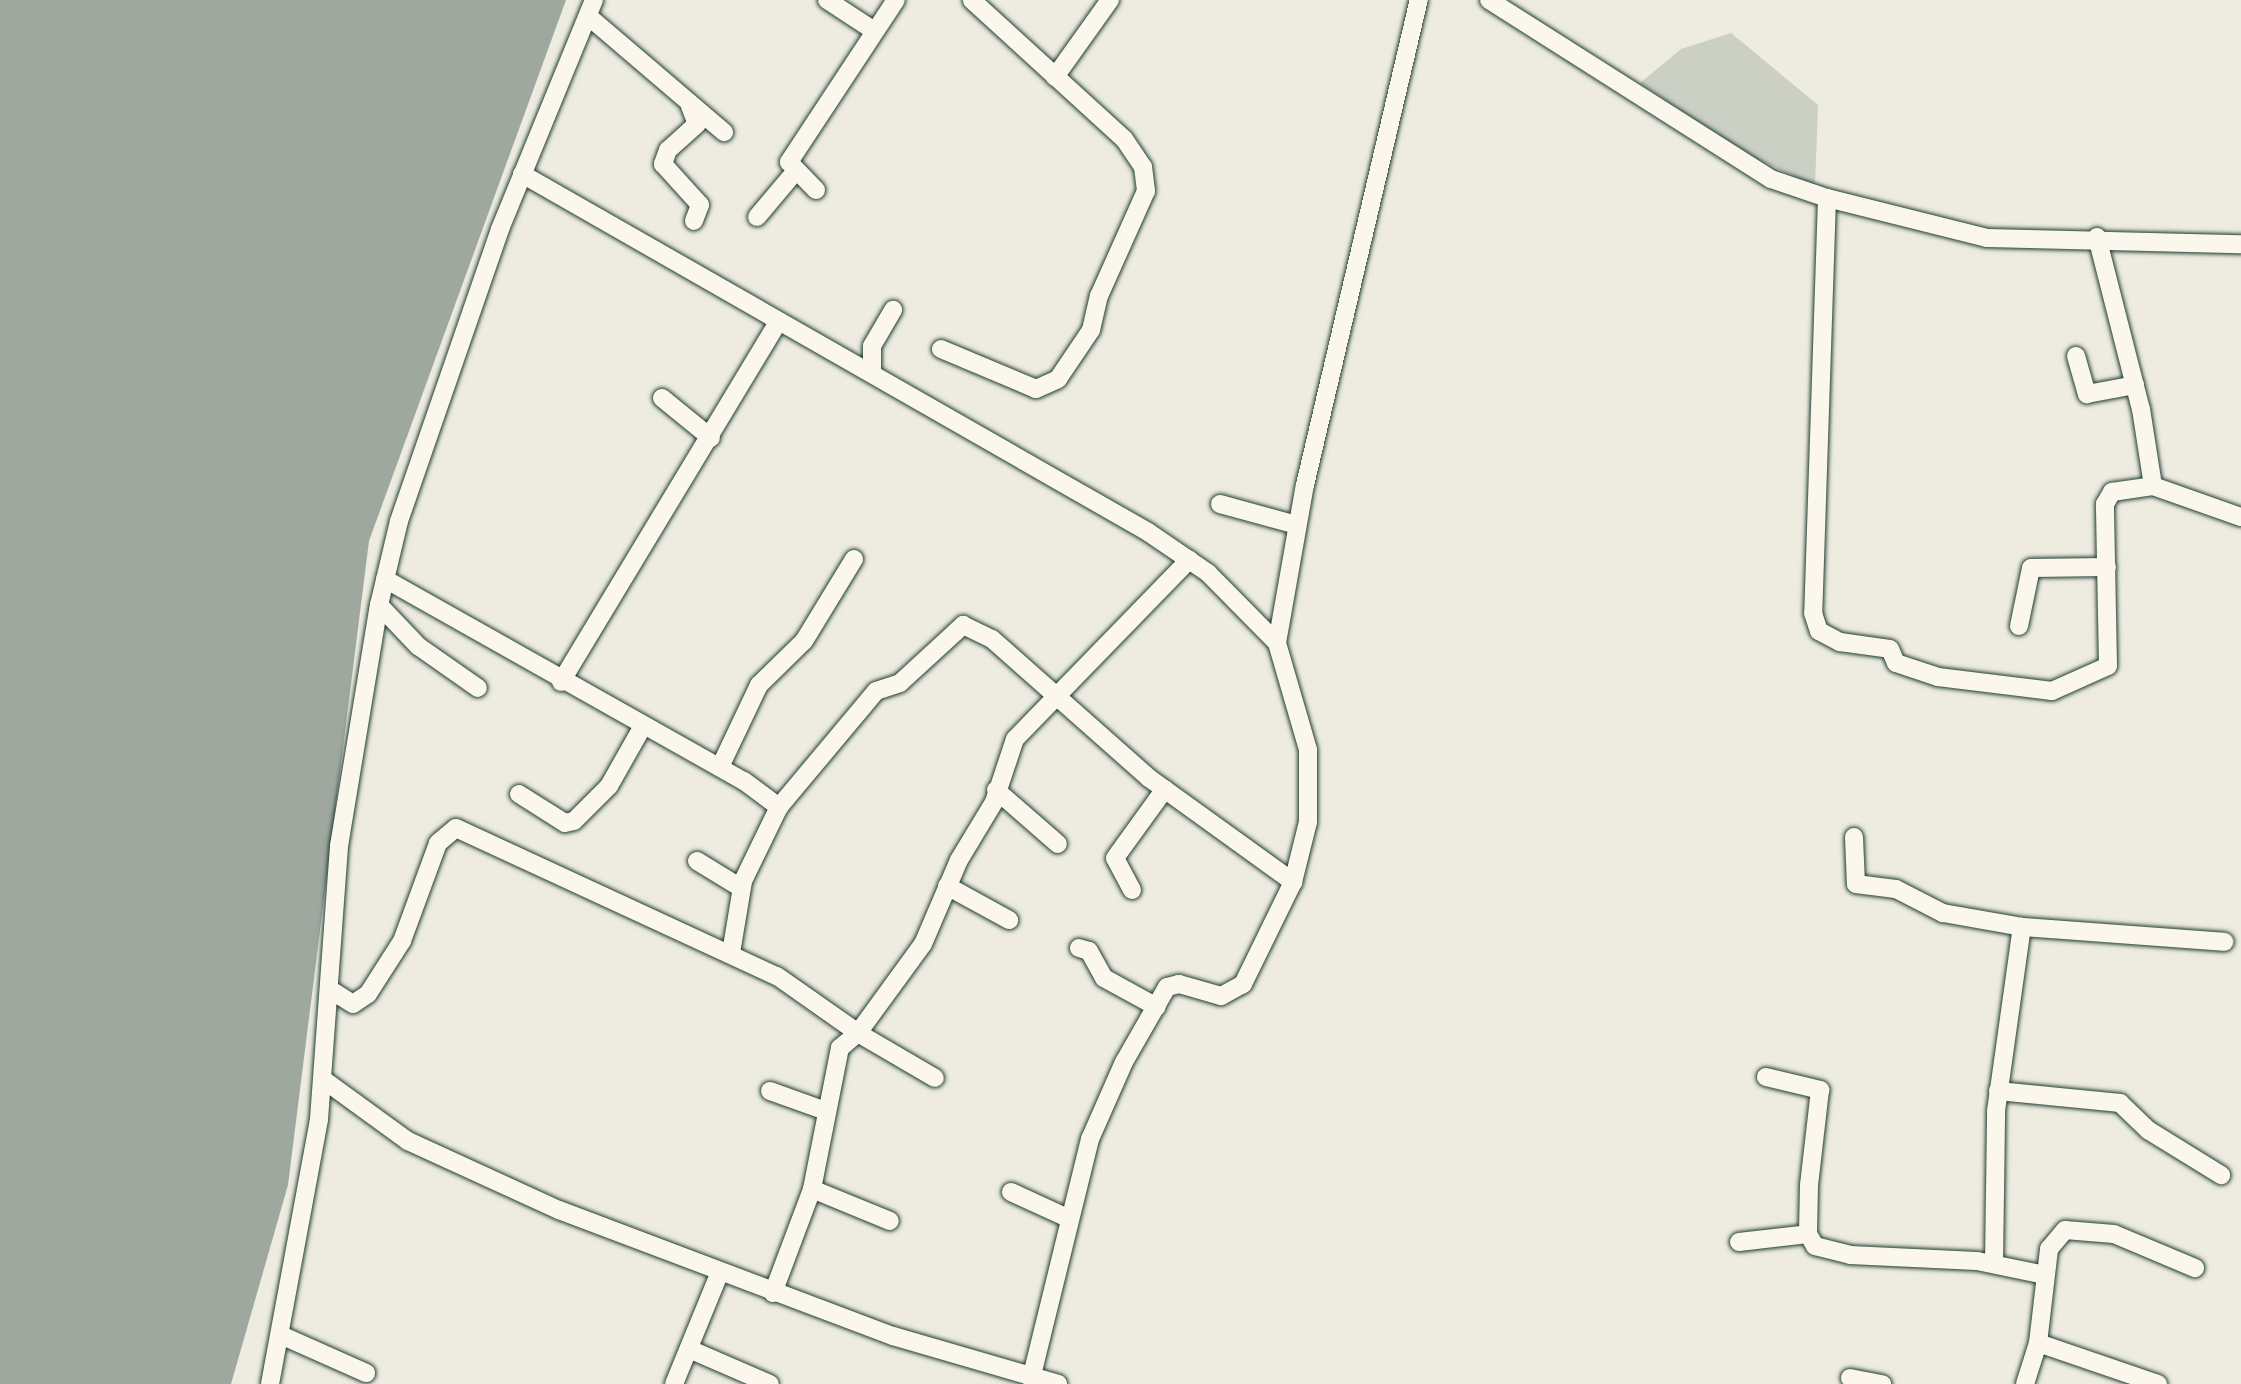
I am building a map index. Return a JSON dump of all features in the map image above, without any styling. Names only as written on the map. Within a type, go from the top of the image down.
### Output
[{"type":"street","points":[[827,0],[873,30]]},
{"type":"street","points":[[816,190],[794,173],[789,162],[896,0]]},
{"type":"street","points":[[941,348],[1036,389],[1058,379],[1091,330],[1098,296],[1146,191],[1143,167],[1124,139],[972,0]]},
{"type":"street","points":[[1055,77],[1110,0]]},
{"type":"street","points":[[1276,643],[1297,525],[1419,0]]},
{"type":"street","points":[[1489,0],[1771,179],[1827,198],[1986,238],[2097,237],[2241,244]]},
{"type":"street","points":[[270,1384],[283,1336],[298,1208],[324,1080],[340,846],[378,605],[404,504],[522,174],[591,8],[724,132]]},
{"type":"street","points":[[688,101],[697,124],[668,150],[663,164],[700,205],[694,221]]},
{"type":"street","points":[[758,217],[794,173]]},
{"type":"street","points":[[522,174],[1189,560],[1241,602],[1276,643],[1308,750],[1308,822],[1293,882],[1243,984],[1221,996],[1172,984],[1104,1104],[1026,1380]]},
{"type":"street","points":[[1827,198],[1813,594],[1819,631],[1840,642],[1890,649],[1902,666],[1938,677],[2052,691],[2108,666],[2106,501],[2121,488],[2153,486],[2241,517]]},
{"type":"street","points":[[2097,237],[2135,385],[2153,486]]},
{"type":"street","points":[[872,374],[872,346],[893,310]]},
{"type":"street","points":[[561,682],[712,438],[778,322]]},
{"type":"street","points":[[2076,356],[2086,394],[2135,385]]},
{"type":"street","points":[[662,398],[712,438]]},
{"type":"street","points":[[1220,504],[1297,525]]},
{"type":"street","points":[[720,767],[759,684],[804,641],[854,560]]},
{"type":"street","points":[[774,1293],[812,1189],[835,1057],[910,968],[996,790],[1015,739],[1054,696],[1067,692],[1189,560]]},
{"type":"street","points":[[2019,626],[2031,568],[2107,568]]},
{"type":"street","points":[[385,579],[561,682],[720,767],[779,807]]},
{"type":"street","points":[[378,605],[418,646],[478,688]]},
{"type":"street","points":[[731,952],[741,888],[779,807],[876,692],[900,683],[958,626],[983,633],[1165,789],[1293,882]]},
{"type":"street","points":[[520,794],[565,823],[574,821],[610,786],[643,726]]},
{"type":"street","points":[[1132,890],[1115,858],[1165,789]]},
{"type":"street","points":[[996,790],[1058,844]]},
{"type":"street","points":[[329,989],[353,1004],[368,994],[402,941],[438,843],[456,828],[685,938],[731,952],[793,984],[858,1033],[935,1078]]},
{"type":"street","points":[[1854,837],[1852,874],[1859,886],[1896,890],[1943,913],[2022,927],[2224,942]]},
{"type":"street","points":[[697,861],[741,888]]},
{"type":"street","points":[[947,886],[1008,920]]},
{"type":"street","points":[[1994,1263],[1998,1091],[2022,927]]},
{"type":"street","points":[[1079,948],[1089,951],[1104,978],[1157,1007]]},
{"type":"street","points":[[1766,1077],[1820,1090],[1808,1234]]},
{"type":"street","points":[[324,1080],[408,1141],[559,1210],[774,1293],[1026,1380],[1058,1384]]},
{"type":"street","points":[[770,1091],[826,1111]]},
{"type":"street","points":[[1998,1091],[2120,1103],[2148,1130],[2221,1175]]},
{"type":"street","points":[[812,1189],[890,1221]]},
{"type":"street","points":[[1011,1192],[1070,1219]]},
{"type":"street","points":[[2025,1384],[2038,1342],[2054,1240],[2073,1227],[2114,1234],[2195,1268]]},
{"type":"street","points":[[1738,1242],[1808,1234],[1828,1252],[1994,1263],[2046,1275]]},
{"type":"street","points":[[674,1384],[720,1272]]},
{"type":"street","points":[[283,1336],[366,1373]]},
{"type":"street","points":[[2038,1342],[2158,1384]]},
{"type":"street","points":[[690,1349],[770,1384]]},
{"type":"street","points":[[1850,1378],[1882,1384]]},
{"type":"shaded area","points":[[0,0],[566,0],[369,541],[288,1185],[231,1384],[0,1384]]},
{"type":"shaded area","points":[[1731,33],[1818,105],[1815,185],[1748,155],[1640,83],[1681,49]]}]
